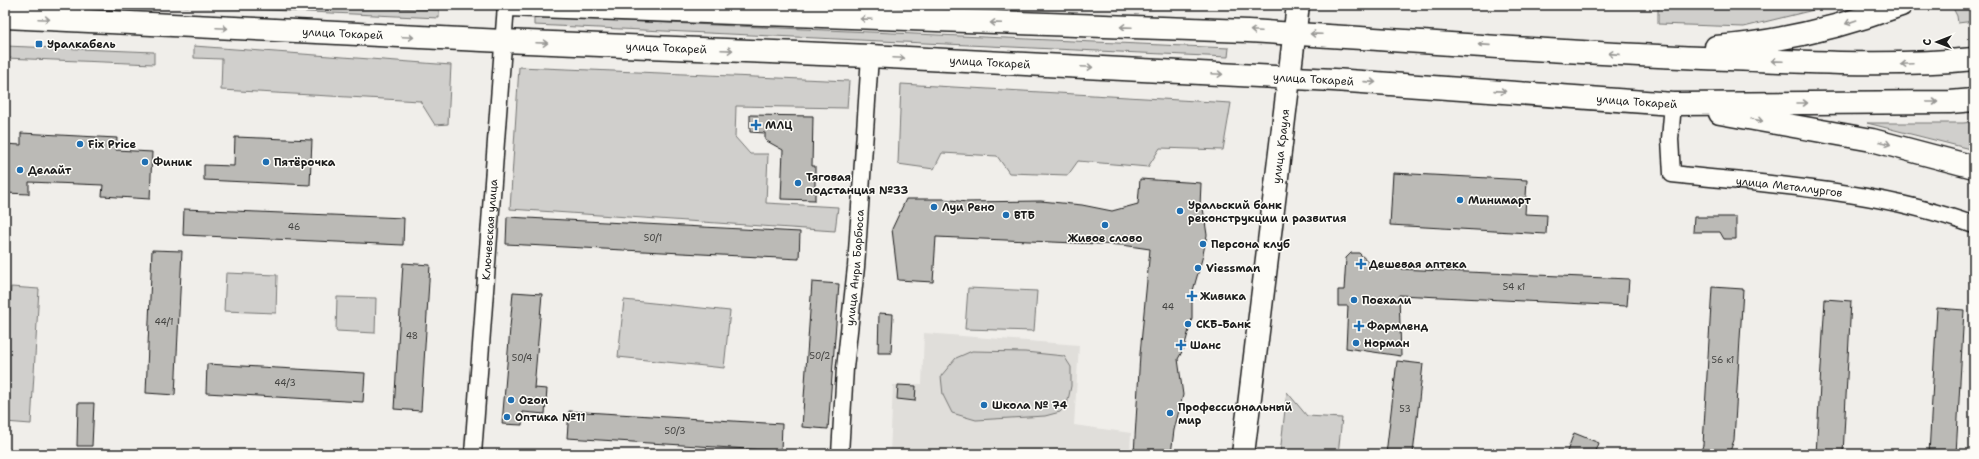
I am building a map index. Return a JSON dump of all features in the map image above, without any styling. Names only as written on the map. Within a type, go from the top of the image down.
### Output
[{"type":"main road","points":[[507,5],[1294,34],[1653,57],[1865,64],[1930,63],[1974,59]]},
{"type":"main road","name":"улица Крауля","points":[[1243,454],[1298,5]]},
{"type":"main road","points":[[1653,57],[1675,51],[1741,45],[1807,34],[1830,29],[1901,5]]},
{"type":"main road","name":"улица Токарей","points":[[5,17],[502,41],[870,56],[1489,90],[1683,104],[1950,102],[1974,100]]},
{"type":"main road","points":[[1683,104],[1726,115],[1872,140],[1974,167]]},
{"type":"street","name":"Ключевская улица","points":[[473,454],[502,41],[507,5]]},
{"type":"street","name":"улица Анри Барбюса","points":[[840,454],[845,368],[856,267],[870,56]]},
{"type":"street","name":"улица Металлургов","points":[[1683,104],[1670,139],[1672,174],[1811,188],[1903,204],[1947,215],[1974,225]]},
{"type":"shaded area","points":[[160,5],[332,5],[439,10],[439,18]]},
{"type":"shaded area","points":[[1658,5],[1834,5],[1744,27],[1658,24]]},
{"type":"shaded area","points":[[1974,5],[1974,21],[1958,23],[1957,16],[1952,6]]},
{"type":"shaded area","points":[[534,17],[1229,48],[1228,57],[534,25]]},
{"type":"shaded area","points":[[5,46],[154,52],[154,64],[5,58]]},
{"type":"shaded area","points":[[194,46],[451,65],[448,124],[435,125],[420,101],[221,90],[222,59],[194,58]]},
{"type":"shaded area","points":[[519,67],[849,81],[847,108],[736,106],[735,137],[750,154],[768,154],[766,203],[838,207],[835,231],[510,209]]},
{"type":"shaded area","points":[[901,84],[1231,103],[1223,150],[1160,148],[1148,167],[1078,161],[1068,175],[1009,173],[997,156],[942,153],[934,169],[898,164]]},
{"type":"shaded area","points":[[1974,122],[1974,150],[1867,123],[1963,123]]},
{"type":"shaded area","points":[[226,273],[277,275],[276,313],[224,311]]},
{"type":"shaded area","points":[[11,287],[39,289],[31,424],[5,422],[5,338],[7,338]]},
{"type":"shaded area","points":[[968,288],[1037,291],[1034,331],[965,329]]},
{"type":"shaded area","points":[[337,297],[376,298],[375,333],[336,331]]},
{"type":"shaded area","points":[[624,300],[730,311],[724,368],[618,357]]},
{"type":"shaded area","name":"Школа № 74","points":[[924,333],[1079,345],[1074,425],[1131,433],[1130,454],[890,454],[893,385],[922,384]]},
{"type":"shaded area","points":[[972,351],[1025,352],[1064,356],[1071,367],[1071,386],[1067,405],[1060,412],[1045,416],[976,420],[952,413],[943,395],[941,376],[956,358]]},
{"type":"shaded area","points":[[1287,392],[1307,416],[1342,418],[1338,454],[1280,454]]},
{"type":"building","points":[[750,115],[813,116],[812,166],[815,166],[815,200],[781,199],[783,150],[765,140],[765,133],[750,132]]},
{"type":"building","points":[[21,133],[117,138],[116,150],[152,152],[150,199],[102,196],[103,185],[29,182],[29,194],[5,193],[5,144],[21,145]]},
{"type":"building","points":[[235,137],[312,140],[310,185],[204,180],[204,165],[234,166]]},
{"type":"building","points":[[1393,173],[1527,180],[1525,214],[1547,215],[1546,234],[1390,225]]},
{"type":"building","points":[[1140,179],[1201,183],[1200,206],[1203,208],[1207,235],[1192,294],[1192,319],[1184,348],[1178,359],[1183,395],[1174,430],[1171,454],[1134,454],[1140,354],[1150,249],[1122,245],[936,237],[933,282],[898,280],[892,229],[906,199],[944,199],[966,202],[1041,201],[1082,205],[1112,211],[1138,204]]},
{"type":"building","points":[[184,209],[404,218],[403,245],[183,235]]},
{"type":"building","points":[[507,217],[800,232],[799,259],[506,244]]},
{"type":"building","points":[[1694,217],[1736,217],[1736,239],[1724,239],[1720,232],[1693,232]]},
{"type":"building","points":[[152,250],[182,251],[175,395],[146,393]]},
{"type":"building","points":[[1351,253],[1359,253],[1375,268],[1629,279],[1627,306],[1399,295],[1401,356],[1346,348],[1348,306],[1338,306],[1338,290],[1344,290],[1346,258]]},
{"type":"building","points":[[403,263],[430,265],[421,411],[394,409]]},
{"type":"building","points":[[812,282],[839,284],[828,429],[802,427]]},
{"type":"building","points":[[1712,287],[1743,289],[1734,440],[1729,454],[1700,454],[1703,445]]},
{"type":"building","points":[[513,292],[542,294],[534,388],[547,389],[545,414],[523,412],[522,425],[502,424]]},
{"type":"building","points":[[1825,299],[1851,301],[1843,454],[1816,454]]},
{"type":"building","points":[[1937,308],[1964,310],[1956,454],[1929,454]]},
{"type":"building","points":[[879,313],[893,314],[891,353],[878,353]]},
{"type":"building","points":[[1397,361],[1423,364],[1413,454],[1386,454]]},
{"type":"building","points":[[207,364],[365,373],[363,402],[206,393]]},
{"type":"building","points":[[898,385],[916,386],[915,401],[897,399]]},
{"type":"building","points":[[78,403],[94,403],[92,446],[77,446]]},
{"type":"building","points":[[569,411],[782,424],[781,451],[567,438]]},
{"type":"building","points":[[1574,433],[1599,443],[1595,454],[1566,454]]},
{"type":"place","name":"Уралкабель","points":[[39,44]]},
{"type":"place","name":"МЛЦ","points":[[756,125]]},
{"type":"place","name":"Fix Price","points":[[80,144]]},
{"type":"place","name":"Финик","points":[[145,162]]},
{"type":"place","name":"Пятёрочка","points":[[266,162]]},
{"type":"place","name":"Делайт","points":[[20,170]]},
{"type":"place","name":"Тяговая подстанция №33","points":[[798,183]]},
{"type":"place","name":"Минимарт","points":[[1460,200]]},
{"type":"place","name":"Луи Рено","points":[[934,207]]},
{"type":"place","name":"Уральский банк реконструкции и развития","points":[[1180,211]]},
{"type":"place","name":"ВТБ","points":[[1006,215]]},
{"type":"place","name":"Живое слово","points":[[1105,225]]},
{"type":"place","name":"Персона клуб","points":[[1203,244]]},
{"type":"place","name":"Дешевая аптека","points":[[1361,264]]},
{"type":"place","name":"Viessman","points":[[1198,268]]},
{"type":"place","name":"Живика","points":[[1192,296]]},
{"type":"place","name":"Поехали","points":[[1354,300]]},
{"type":"place","name":"СКБ-Банк","points":[[1188,324]]},
{"type":"place","name":"Фармленд","points":[[1359,326]]},
{"type":"place","name":"Норман","points":[[1356,343]]},
{"type":"place","name":"Шанс","points":[[1181,345]]},
{"type":"place","name":"Ozon","points":[[511,400]]},
{"type":"place","name":"Школа № 74","points":[[984,405]]},
{"type":"place","name":"Профессиональный мир","points":[[1170,413]]},
{"type":"place","name":"Оптика №11","points":[[507,417]]}]
